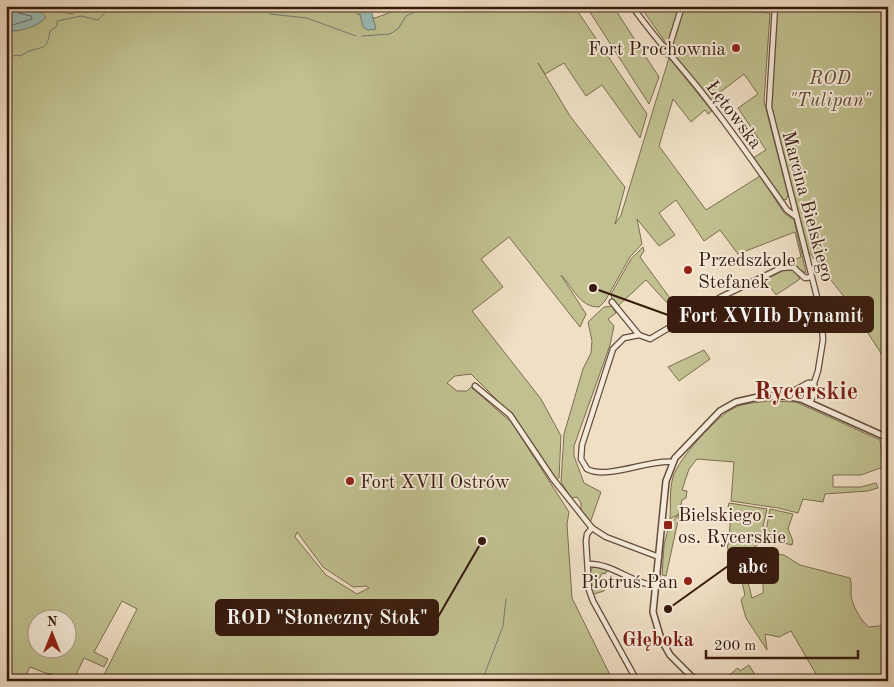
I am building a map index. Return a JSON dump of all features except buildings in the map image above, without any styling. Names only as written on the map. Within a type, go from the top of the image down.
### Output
[{"type":"street","name":"Łętowska","points":[[632,6],[667,54],[690,78],[787,210],[796,216]]},
{"type":"street","points":[[667,54],[682,6]]},
{"type":"street","name":"Marcina Bielskiego","points":[[775,6],[769,107],[821,313],[823,332],[818,371],[814,383],[816,391],[810,404]]},
{"type":"street","points":[[612,302],[639,335],[646,339],[653,338],[721,296],[781,268],[793,267],[806,278],[811,277]]},
{"type":"street","points":[[639,335],[624,338],[613,349],[580,455],[587,468],[598,472],[659,462],[673,462]]},
{"type":"street","points":[[784,396],[814,383]]},
{"type":"street","points":[[475,386],[510,416],[553,479],[592,528],[606,537],[659,557]]},
{"type":"street","points":[[799,388],[801,399]]},
{"type":"street","points":[[696,681],[676,662],[661,639],[653,612],[666,481],[673,462],[704,426],[727,406],[758,397],[784,396],[801,399],[888,438]]},
{"type":"street","points":[[592,528],[587,534],[589,590],[592,601],[637,681]]},
{"type":"street","points":[[588,564],[596,563],[635,581],[655,586]]},
{"type":"green space","points":[[6,6],[24,6],[73,14],[78,6],[353,6],[357,14],[375,18],[394,11],[392,6],[574,6],[647,114],[640,138],[602,85],[586,96],[564,63],[545,74],[538,63],[570,116],[625,187],[615,224],[621,215],[669,58],[712,111],[708,114],[705,110],[691,122],[673,99],[659,146],[706,210],[760,176],[784,213],[794,220],[806,273],[792,265],[782,265],[801,257],[795,232],[738,254],[720,230],[704,241],[676,200],[659,213],[675,235],[659,246],[637,219],[642,244],[630,257],[605,301],[599,307],[586,304],[577,296],[561,275],[586,314],[580,327],[509,237],[481,259],[503,287],[472,311],[541,399],[561,436],[559,478],[557,480],[507,410],[471,374],[455,376],[447,383],[457,391],[467,391],[471,387],[512,423],[569,512],[567,524],[572,598],[613,681],[101,681],[137,609],[122,601],[94,652],[108,659],[104,667],[84,658],[73,681],[51,681],[53,676],[30,667],[23,681],[6,681]],"holes":[[[297,532],[323,567],[353,587],[366,586],[369,588],[357,594],[326,575],[295,537]]]},
{"type":"green space","points":[[586,6],[613,6],[659,77],[649,104]]},
{"type":"green space","points":[[640,6],[680,6],[668,46]]},
{"type":"green space","points":[[685,6],[752,6],[753,12],[770,13],[764,101],[788,195],[786,200],[782,199],[753,158],[766,150],[738,108],[758,94],[744,74],[710,100],[669,51]]},
{"type":"green space","name":"ROD \"Tulipan\"","points":[[776,6],[868,6],[871,10],[877,6],[888,6],[888,364],[846,299],[807,250],[771,105]]},
{"type":"green space","points":[[643,247],[644,251],[640,257],[683,316],[681,318],[646,280],[618,306],[612,299],[611,294],[631,259]]},
{"type":"green space","points":[[786,269],[795,271],[800,279],[776,295],[765,280]]},
{"type":"green space","points":[[612,306],[616,313],[608,319],[614,326],[610,345],[574,446],[574,456],[584,483],[601,492],[590,523],[581,510],[581,503],[577,497],[571,498],[561,482],[564,434],[583,369],[591,353],[592,341],[588,322],[604,307]]},
{"type":"green space","points":[[704,350],[710,359],[679,381],[668,367]]},
{"type":"green space","points":[[768,401],[796,402],[880,440],[883,467],[861,475],[833,475],[833,487],[861,487],[876,483],[878,488],[868,491],[825,494],[823,502],[803,499],[798,513],[731,501],[734,462],[697,459],[689,469],[682,490],[687,491],[686,498],[682,500],[679,514],[670,519],[673,477],[676,469],[690,449],[718,420],[734,408],[750,403]]},
{"type":"green space","points":[[729,503],[767,509],[759,544],[741,556],[730,559],[727,545],[729,544],[731,508],[728,507]]},
{"type":"green space","points":[[770,509],[793,514],[788,529],[793,541],[792,545],[775,541],[764,542]]},
{"type":"green space","points":[[678,515],[666,576],[662,575],[664,545],[670,521],[673,521]]},
{"type":"green space","points":[[777,554],[784,555],[800,565],[850,578],[853,602],[863,621],[869,627],[888,625],[888,681],[820,681],[791,631],[779,637],[765,634],[767,650],[746,618],[741,600],[745,595],[742,582],[737,583],[740,580],[735,560],[742,559],[752,598],[763,593],[760,567],[763,558]]},
{"type":"green space","points":[[594,566],[608,570],[605,574],[602,573],[598,581],[606,586],[604,591],[594,594],[591,591],[590,571]]},
{"type":"green space","points":[[749,665],[759,681],[722,681],[738,668],[740,671]]},
{"type":"water","points":[[6,7],[41,12],[46,17],[39,24],[28,28],[7,31]]},
{"type":"water","points":[[368,7],[371,10],[376,29],[368,30],[363,27],[359,10]]},
{"type":"waterway","points":[[6,59],[16,55],[21,56],[44,46],[49,39],[50,31],[57,26],[57,21],[81,16],[98,20],[111,6]]},
{"type":"waterway","points":[[268,6],[270,14],[307,18],[356,36]]},
{"type":"waterway","points":[[362,36],[390,34],[398,29],[406,16],[428,6]]},
{"type":"waterway","points":[[482,681],[503,626],[506,599]]},
{"type":"place","name":"Fort Prochownia","points":[[736,48]]},
{"type":"place","name":"Przedszkole Stefanek","points":[[688,270]]},
{"type":"place","name":"Fort XVIIb Dynamit","points":[[593,288]]},
{"type":"place","name":"Fort XVII Ostrów","points":[[350,481]]},
{"type":"place","name":"Bielskiego - os. Rycerskie","points":[[668,525]]},
{"type":"place","name":"ROD \"Słoneczny Stok\"","points":[[482,541]]},
{"type":"place","name":"Piotruś Pan","points":[[688,581]]},
{"type":"place","name":"abc","points":[[668,609]]},
{"type":"district","name":"Rycerskie","points":[[806,391]]},
{"type":"district","name":"Głęboka","points":[[658,639]]}]
